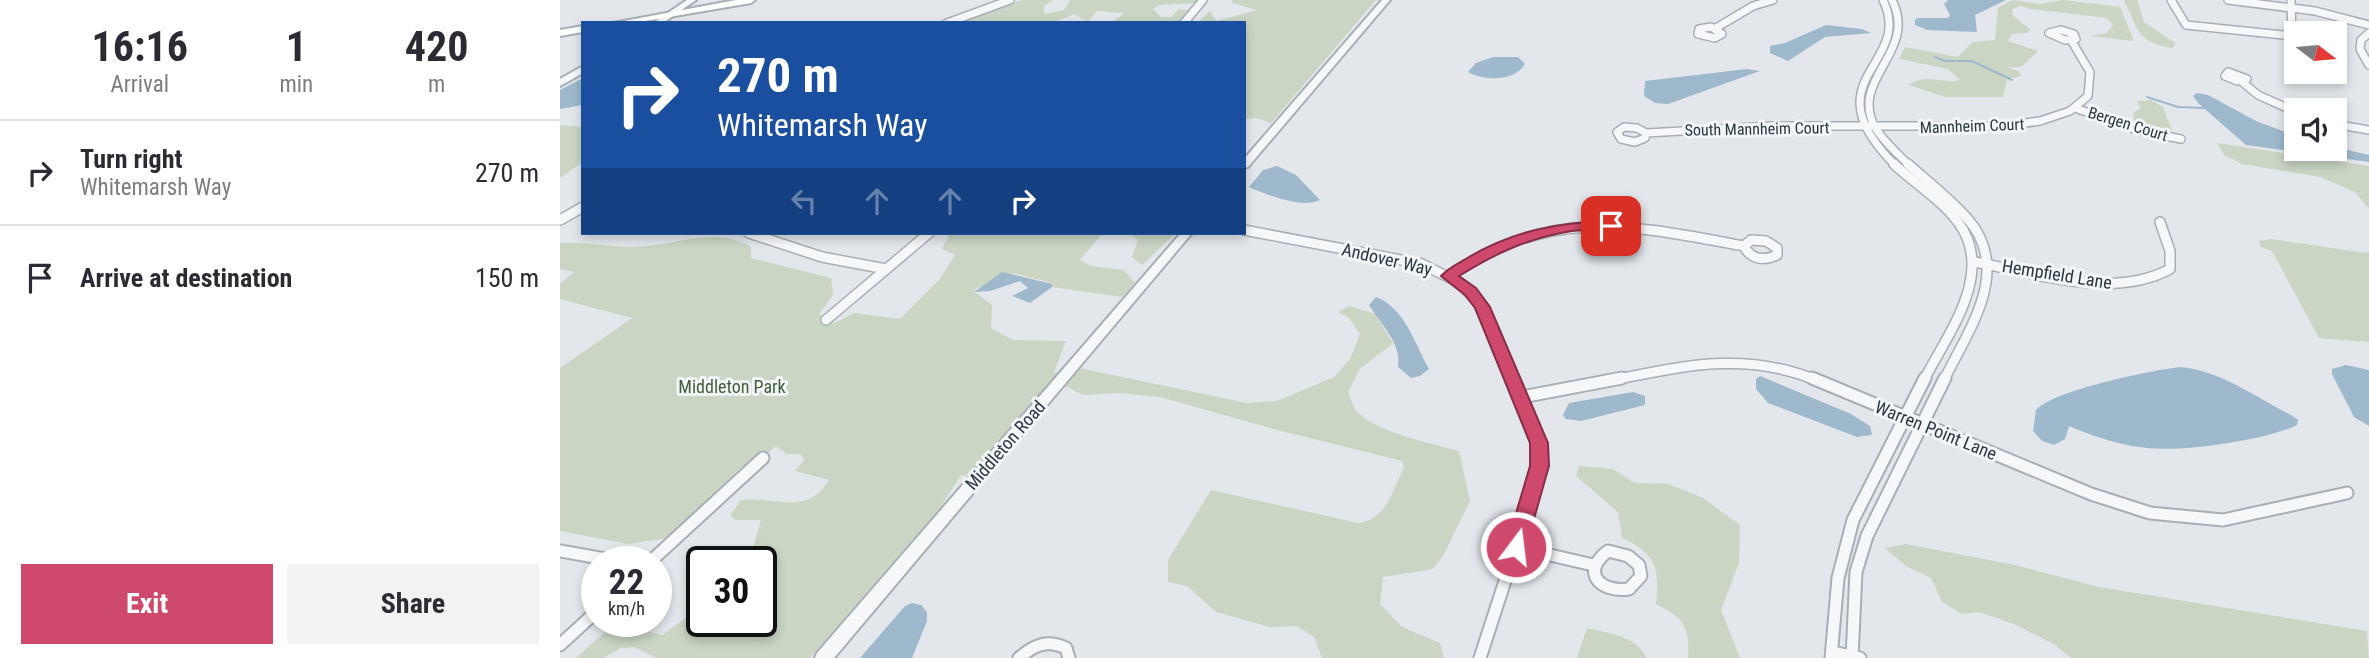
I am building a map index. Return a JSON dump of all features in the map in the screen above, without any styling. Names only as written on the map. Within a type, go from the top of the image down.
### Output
[{"type":"main road","points":[[629,21],[751,0]]},
{"type":"main road","points":[[560,33],[581,29]]},
{"type":"street","points":[[660,21],[692,0]]},
{"type":"street","points":[[952,21],[1010,0]]},
{"type":"street","points":[[1186,21],[1203,0]]},
{"type":"street","points":[[1246,163],[1387,0]]},
{"type":"street","points":[[1716,29],[1753,6],[1773,0]]},
{"type":"street","points":[[1883,0],[1892,22],[1885,51]]},
{"type":"street","points":[[1869,127],[1962,211],[1982,240],[1989,264],[1986,295],[1878,509],[1861,552],[1853,598],[1855,657],[1832,655],[1840,555],[1861,502],[1967,297],[1973,283],[1975,262],[1972,248],[1959,223],[1882,152],[1869,127],[1857,98],[1902,26],[1899,10],[1892,0]]},
{"type":"street","points":[[2171,0],[2186,25],[2292,36],[2290,3]]},
{"type":"street","points":[[2228,0],[2290,3]]},
{"type":"street","points":[[2281,0],[2369,25]]},
{"type":"street","points":[[2369,33],[2361,40],[2360,49],[2369,65]]},
{"type":"street","points":[[2071,40],[2088,60],[2094,75],[2090,92],[2075,108]]},
{"type":"street","points":[[560,83],[581,70]]},
{"type":"street","points":[[2241,81],[2258,94],[2284,106]]},
{"type":"street","name":"Mannheim Court","points":[[1869,127],[2014,127],[2056,117],[2075,108]]},
{"type":"street","name":"Bergen Court","points":[[2075,108],[2132,128],[2181,139]]},
{"type":"street","name":"South Mannheim Court","points":[[1646,133],[1741,126],[1869,127]]},
{"type":"street","points":[[2347,126],[2369,130]]},
{"type":"street","points":[[560,220],[581,208]]},
{"type":"street","name":"Hempfield Lane","points":[[1975,262],[2112,284],[2152,280],[2170,269],[2172,261],[2160,222]]},
{"type":"street","points":[[1449,276],[1512,240],[1575,226],[1642,228],[1744,246]]},
{"type":"street","name":"Andover Way","points":[[1246,230],[1409,260],[1449,276],[1470,291],[1482,307],[1522,397],[1540,454],[1516,547],[1480,658]]},
{"type":"street","points":[[755,235],[822,257],[886,269]]},
{"type":"street","points":[[825,320],[927,235]]},
{"type":"street","name":"Middleton Road","points":[[823,658],[1185,235]]},
{"type":"street","name":"Warren Point Lane","points":[[1522,397],[1689,365],[1746,362],[1802,374],[2101,498],[2137,510],[2210,521],[2236,518],[2347,493]]},
{"type":"street","points":[[667,546],[763,458]]},
{"type":"street","points":[[1516,547],[1592,565]]},
{"type":"street","points":[[560,551],[581,555]]},
{"type":"street","points":[[560,645],[581,626]]},
{"type":"street","points":[[1019,658],[1030,648],[1044,642],[1057,642],[1066,648],[1069,658]]},
{"type":"green space","points":[[1023,0],[1053,0],[1044,6],[1044,14],[1064,10],[1070,0],[1198,0],[1198,3],[1159,5],[1153,9],[1161,17],[1171,17],[1178,9],[1188,10],[1180,21],[1114,21],[1124,13],[1097,11],[1088,21],[1075,14],[1057,21],[969,21],[974,14]]},
{"type":"green space","points":[[1233,0],[1376,0],[1271,123],[1256,118],[1246,119],[1246,21],[1216,21],[1257,10],[1232,3]]},
{"type":"green space","points":[[2013,0],[2039,4],[2063,0],[2120,7],[2134,41],[2090,36],[2107,33],[2113,25],[2107,18],[2029,9],[2020,5],[2012,10],[2013,16],[2030,29],[2027,33],[2012,34],[2008,41],[2038,51],[2021,67],[2007,67],[2020,72],[2021,76],[2007,79],[2003,97],[1945,97],[1909,85],[1921,79],[1960,80],[1948,69],[1899,59],[1905,47],[1957,57],[1973,42],[1995,40],[1998,8]]},
{"type":"green space","points":[[2124,0],[2137,0],[2144,22],[2175,43],[2173,48],[2161,46],[2145,38],[2136,27]]},
{"type":"green space","points":[[1210,11],[1216,21],[1199,21]]},
{"type":"green space","points":[[2151,100],[2163,107],[2172,131],[2153,132],[2134,121],[2133,113],[2141,108],[2137,101]]},
{"type":"green space","points":[[560,125],[581,127],[581,163],[560,178]]},
{"type":"green space","points":[[2217,143],[2284,153],[2284,161],[2336,161],[2369,166],[2369,209],[2355,192],[2320,177],[2242,164],[2224,155]]},
{"type":"green space","name":"Middleton Park","points":[[949,235],[1101,235],[1080,260],[1091,266],[1124,270],[1135,283],[1122,297],[1052,287],[1048,282],[1013,273],[975,289],[975,292],[992,305],[991,328],[1013,340],[1066,341],[1054,372],[1065,375],[976,478],[961,475],[940,508],[810,658],[657,658],[633,647],[621,648],[603,658],[576,658],[599,637],[672,637],[672,628],[686,618],[686,637],[777,637],[777,546],[754,546],[761,520],[735,520],[730,515],[741,500],[800,502],[811,498],[829,480],[795,471],[805,459],[799,454],[786,454],[776,446],[750,470],[740,468],[668,538],[628,544],[560,531],[560,368],[632,318],[560,299],[560,284],[574,272],[560,269],[560,243],[632,247],[708,237],[738,241],[751,247],[751,258],[831,278],[833,295],[819,314],[824,317],[821,320],[835,323],[854,313],[900,319],[939,280],[955,255],[942,249]]},
{"type":"green space","points":[[1132,235],[1174,235],[1142,265],[1132,257],[1138,240]]},
{"type":"green space","points":[[2271,239],[2366,253],[2369,251],[2369,342],[2319,338],[2272,251],[2261,247],[2259,241]]},
{"type":"green space","points":[[1349,306],[1375,314],[1393,343],[1360,369],[1348,392],[1357,412],[1391,431],[1459,451],[1470,501],[1443,556],[1433,569],[1383,577],[1380,604],[1402,627],[1440,643],[1444,658],[1322,658],[1314,637],[1296,626],[1270,627],[1216,612],[1187,586],[1168,582],[1168,560],[1211,490],[1358,523],[1368,521],[1387,503],[1404,467],[1402,461],[1160,397],[1119,393],[1083,395],[1066,386],[1079,368],[1247,403],[1277,401],[1334,377],[1350,359],[1360,334],[1349,318],[1338,312]]},
{"type":"green space","points":[[1579,466],[1613,469],[1635,483],[1669,484],[1703,498],[1740,525],[1739,563],[1721,610],[1740,658],[1688,658],[1688,638],[1683,625],[1673,614],[1656,604],[1656,572],[1649,556],[1622,538],[1618,512],[1576,476]]},
{"type":"green space","points":[[1906,544],[2015,565],[2099,587],[2367,631],[2369,658],[2071,658],[2054,644],[2016,625],[1980,612],[1962,614],[1942,602],[1931,578],[1906,566],[1885,548]]},
{"type":"green space","points":[[1587,628],[1629,640],[1646,658],[1577,658]]},
{"type":"water","points":[[1948,0],[2006,0],[1975,15],[1977,32],[1927,30],[1915,25],[1915,19],[1919,18],[1948,18],[1950,15],[1944,4]]},
{"type":"water","points":[[1826,25],[1862,29],[1871,33],[1825,37],[1788,61],[1770,53],[1770,46],[1785,43]]},
{"type":"water","points":[[1493,57],[1518,57],[1525,64],[1507,77],[1483,77],[1468,72],[1476,63]]},
{"type":"water","points":[[1747,69],[1760,71],[1668,104],[1655,103],[1644,96],[1645,81]]},
{"type":"water","points":[[581,79],[581,105],[560,109],[560,90]]},
{"type":"water","points":[[2197,93],[2208,95],[2256,121],[2284,132],[2284,150],[2246,145],[2193,96]]},
{"type":"water","points":[[2347,150],[2369,155],[2369,162],[2347,159]]},
{"type":"water","points":[[1277,166],[1296,175],[1320,200],[1295,202],[1249,187],[1263,170]]},
{"type":"water","points":[[1002,272],[1052,284],[1052,287],[1030,303],[1012,296],[1028,288],[1020,281],[990,291],[974,292]]},
{"type":"water","points":[[1376,297],[1395,309],[1408,328],[1429,369],[1420,376],[1411,378],[1398,367],[1394,342],[1369,305]]},
{"type":"water","points":[[2346,365],[2369,370],[2369,426],[2354,417],[2332,374],[2332,369]]},
{"type":"water","points":[[2181,367],[2196,369],[2238,386],[2291,415],[2298,420],[2297,425],[2272,434],[2238,441],[2165,449],[2111,441],[2069,426],[2065,439],[2054,445],[2042,441],[2033,431],[2036,410],[2062,395],[2127,377]]},
{"type":"water","points":[[1760,376],[1851,414],[1870,426],[1872,435],[1857,437],[1768,403],[1756,389],[1756,379]]},
{"type":"water","points":[[1633,392],[1645,396],[1645,405],[1581,421],[1566,419],[1563,415],[1569,403]]},
{"type":"water","points":[[912,603],[921,605],[927,612],[927,621],[912,658],[860,658],[905,606]]},
{"type":"waterway","points":[[1935,57],[1945,61],[1972,61],[2012,80]]},
{"type":"waterway","points":[[2147,97],[2178,107],[2204,108]]},
{"type":"route","points":[[1516,547],[1540,466],[1539,443],[1522,397],[1482,307],[1470,291],[1449,276],[1499,245],[1528,235],[1575,226],[1611,226]]}]
